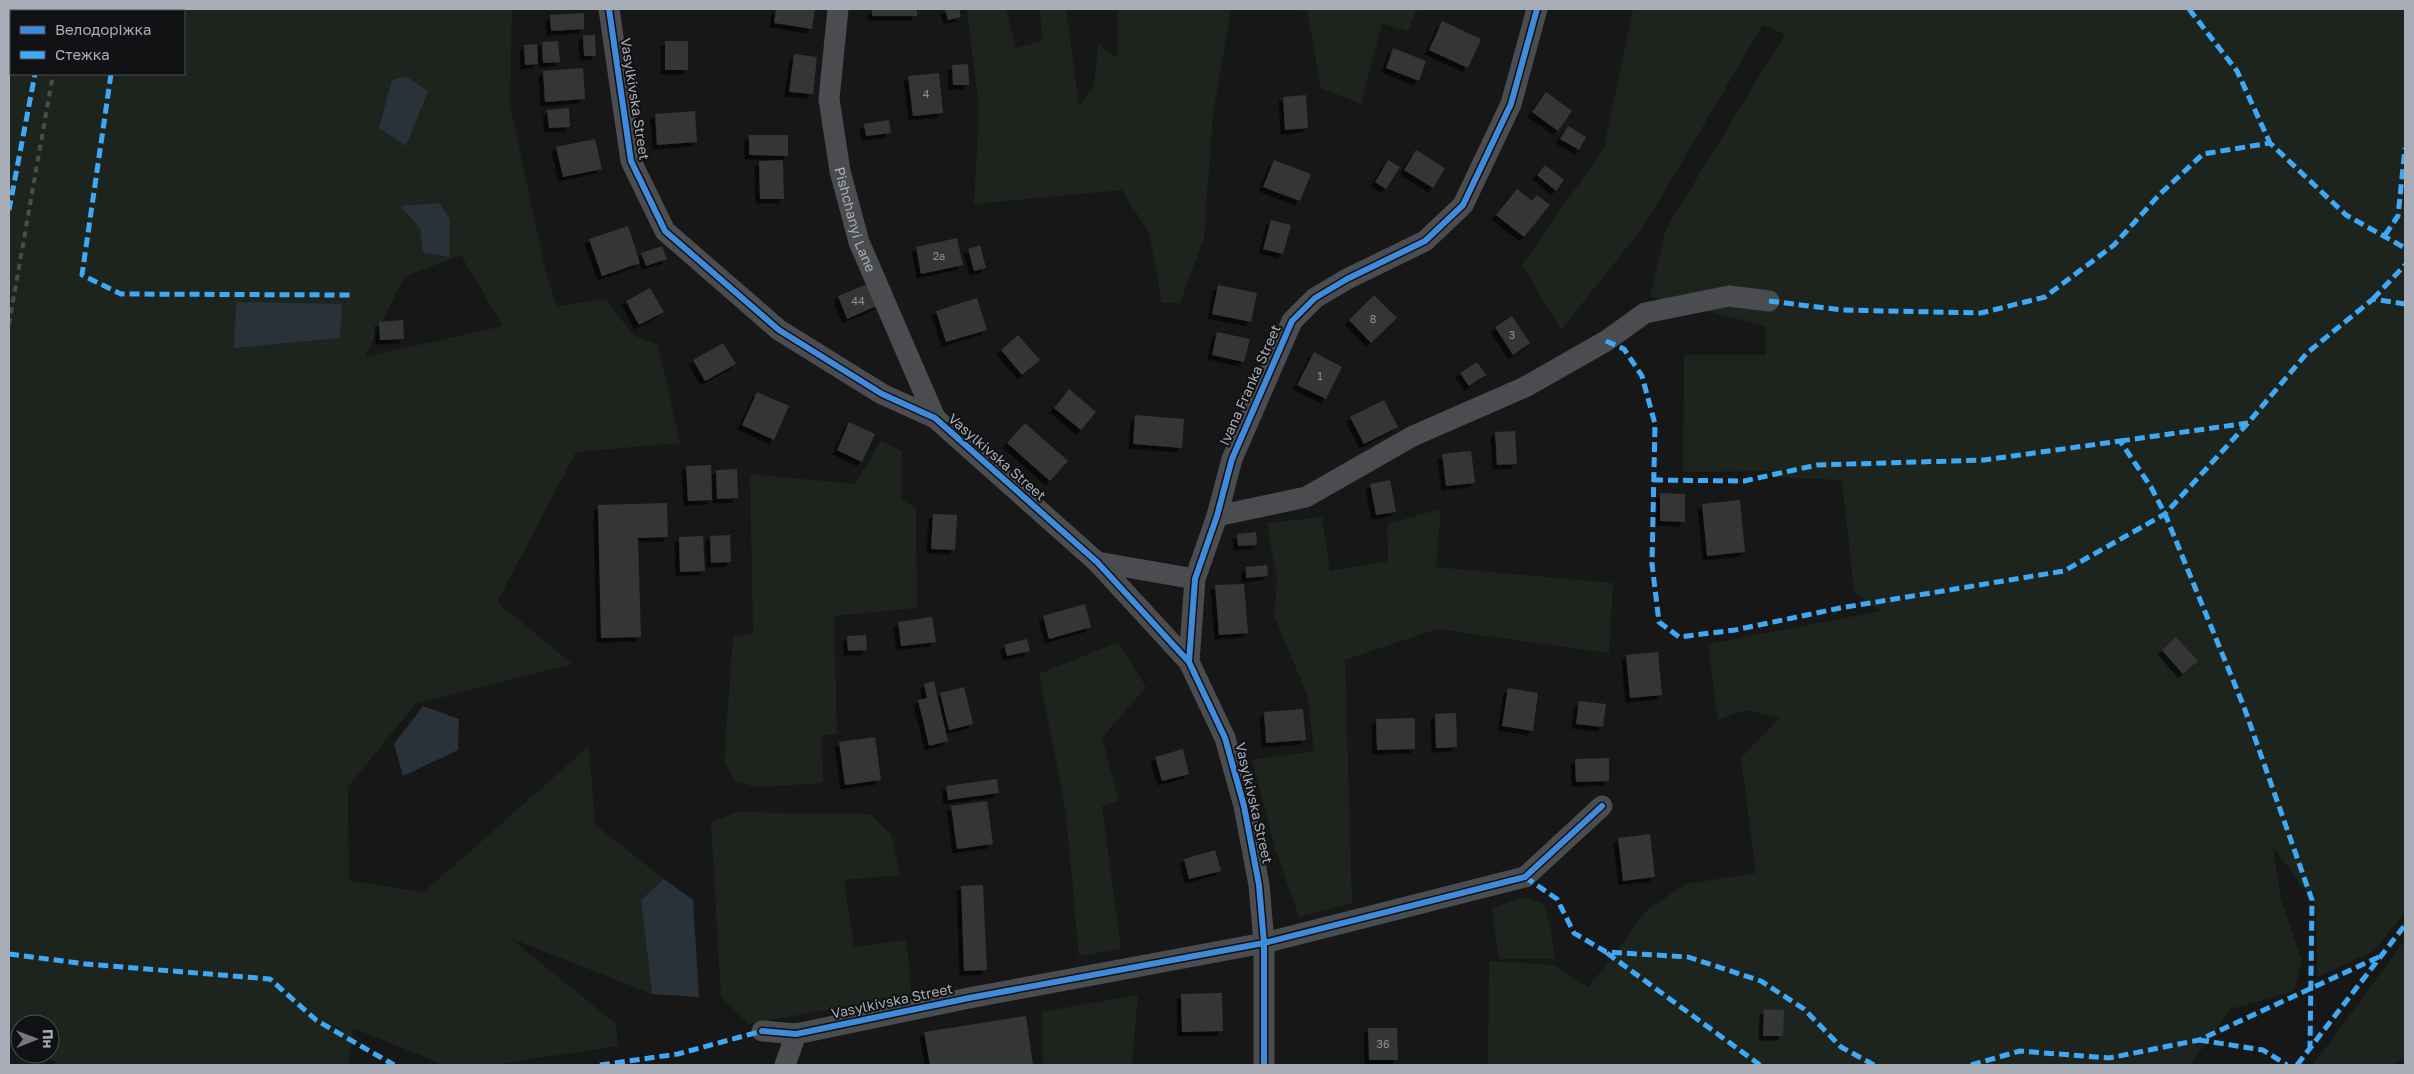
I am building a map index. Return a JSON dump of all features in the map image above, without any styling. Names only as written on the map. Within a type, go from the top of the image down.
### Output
[{"type":"street","name":"Vasylkivska Street","points":[[609,9],[630,161],[665,231],[779,330],[882,394],[934,418],[1097,562],[1189,662],[1225,738],[1244,806],[1260,885],[1264,943],[1264,1065]]},
{"type":"street","name":"Pishchanyi Lane","points":[[838,9],[828,99],[840,171],[859,242],[934,418]]},
{"type":"street","name":"Ivana Franka Street","points":[[1189,662],[1195,579],[1217,516],[1232,459],[1292,321],[1315,298],[1426,240],[1463,204],[1511,104],[1537,9]]},
{"type":"street","points":[[1217,516],[1306,497],[1413,436],[1525,387],[1606,341],[1644,313],[1729,296],[1769,301]]},
{"type":"street","points":[[1097,562],[1195,579]]},
{"type":"street","name":"Vasylkivska Street","points":[[762,1031],[796,1034],[969,998],[1264,943],[1524,877],[1602,806]]},
{"type":"street","points":[[785,1065],[796,1034]]},
{"type":"shaded area","points":[[9,9],[512,9],[510,105],[545,269],[557,306],[606,299],[633,335],[658,345],[680,443],[576,452],[497,602],[572,664],[415,704],[348,787],[349,881],[424,892],[589,746],[595,825],[664,879],[641,900],[652,994],[510,938],[616,1024],[618,1046],[491,1065],[444,1065],[353,1028],[348,1065],[58,1064],[60,1064],[60,1014],[10,1014],[9,1032]],"holes":[[[461,255],[503,326],[365,357],[404,277]]]},
{"type":"shaded area","points":[[967,9],[1006,9],[1016,48],[1042,41],[1040,9],[1066,9],[1079,105],[1094,87],[1098,44],[1117,58],[1118,9],[1231,9],[1213,114],[1204,237],[1180,303],[1162,303],[1149,233],[1122,190],[974,204],[979,109]]},
{"type":"shaded area","points":[[1293,9],[1417,9],[1408,31],[1382,23],[1361,104],[1321,88],[1307,11]]},
{"type":"shaded area","points":[[1633,9],[2405,9],[2405,912],[2374,951],[2317,977],[2316,905],[2273,847],[2281,899],[2302,961],[2294,991],[2231,1009],[2190,1065],[1488,1065],[1489,961],[1554,965],[1588,987],[1647,910],[1686,884],[1756,873],[1741,758],[1779,718],[1746,710],[1718,720],[1708,644],[1881,611],[1854,592],[1842,480],[1772,477],[1771,471],[1683,472],[1684,355],[1766,355],[1765,326],[1650,296],[1666,229],[1785,34],[1763,25],[1643,227],[1561,330],[1522,265],[1604,148]]},
{"type":"shaded area","points":[[406,76],[428,91],[406,146],[379,128],[392,80]]},
{"type":"shaded area","points":[[439,203],[450,219],[449,257],[423,252],[420,228],[400,206]]},
{"type":"shaded area","points":[[236,302],[342,304],[340,338],[234,348]]},
{"type":"shaded area","points":[[881,441],[902,451],[902,500],[916,508],[917,608],[834,616],[837,733],[822,736],[823,783],[756,787],[735,781],[724,762],[733,636],[753,634],[750,474],[855,484]]},
{"type":"shaded area","points":[[1441,509],[1436,567],[1613,583],[1609,653],[1437,629],[1345,660],[1352,903],[1299,917],[1275,848],[1252,760],[1314,751],[1308,697],[1274,615],[1277,581],[1267,523],[1322,517],[1330,571],[1388,561],[1387,524]]},
{"type":"shaded area","points":[[1118,642],[1146,687],[1102,738],[1119,801],[1102,806],[1121,949],[1079,956],[1066,813],[1039,674]]},
{"type":"shaded area","points":[[423,706],[459,719],[458,750],[403,776],[394,744]]},
{"type":"shaded area","points":[[735,812],[870,814],[891,834],[900,875],[844,880],[854,947],[906,940],[912,995],[748,1024],[721,997],[711,823]]},
{"type":"shaded area","points":[[664,879],[693,900],[699,997],[652,994],[641,900]]},
{"type":"shaded area","points":[[1526,897],[1544,904],[1551,928],[1555,959],[1499,959],[1492,908]]},
{"type":"shaded area","points":[[2405,940],[2405,1057],[2391,1065],[2313,1065]]},
{"type":"shaded area","points":[[1138,995],[1132,1065],[1043,1065],[1042,1012]]},
{"type":"building","points":[[776,9],[815,9],[812,29],[774,23]]},
{"type":"building","points":[[872,9],[917,9],[917,16],[872,16]]},
{"type":"building","points":[[945,9],[959,9],[961,17],[948,20]]},
{"type":"building","points":[[584,13],[584,29],[551,31],[550,15]]},
{"type":"building","points":[[1442,21],[1481,39],[1468,68],[1429,50]]},
{"type":"building","points":[[583,35],[595,35],[596,56],[584,56]]},
{"type":"building","points":[[558,41],[560,62],[543,63],[542,42]]},
{"type":"building","points":[[665,41],[688,41],[688,70],[665,70]]},
{"type":"building","points":[[537,44],[538,64],[525,65],[524,45]]},
{"type":"building","points":[[1393,48],[1426,61],[1419,81],[1386,68]]},
{"type":"building","points":[[794,54],[817,57],[813,94],[789,92]]},
{"type":"building","points":[[968,64],[969,85],[953,85],[952,65]]},
{"type":"building","points":[[583,68],[585,99],[545,102],[543,71]]},
{"type":"building","points":[[939,73],[943,113],[913,116],[908,76]]},
{"type":"building","points":[[1546,92],[1572,111],[1558,131],[1532,112]]},
{"type":"building","points":[[1306,95],[1308,128],[1285,130],[1283,97]]},
{"type":"building","points":[[569,108],[570,127],[549,128],[547,110]]},
{"type":"building","points":[[695,111],[697,142],[657,145],[655,114]]},
{"type":"building","points":[[889,120],[891,133],[866,136],[864,124]]},
{"type":"building","points":[[1568,126],[1586,137],[1579,150],[1560,139]]},
{"type":"building","points":[[749,135],[788,135],[788,156],[749,155]]},
{"type":"building","points":[[595,139],[602,169],[563,177],[556,147]]},
{"type":"building","points":[[1416,150],[1445,168],[1433,188],[1404,170]]},
{"type":"building","points":[[783,160],[784,199],[760,199],[759,161]]},
{"type":"building","points":[[1274,160],[1311,174],[1300,201],[1263,187]]},
{"type":"building","points":[[1388,160],[1400,167],[1386,189],[1375,182]]},
{"type":"building","points":[[1545,165],[1564,180],[1556,191],[1537,175]]},
{"type":"building","points":[[1517,189],[1532,201],[1537,195],[1550,205],[1524,237],[1496,215]]},
{"type":"building","points":[[1271,220],[1291,225],[1283,254],[1263,249]]},
{"type":"building","points":[[628,226],[640,263],[602,276],[589,239]]},
{"type":"building","points":[[957,238],[963,265],[921,274],[916,247]]},
{"type":"building","points":[[980,245],[986,268],[974,271],[968,249]]},
{"type":"building","points":[[662,246],[667,259],[646,266],[641,253]]},
{"type":"building","points":[[870,283],[879,305],[847,319],[838,296]]},
{"type":"building","points":[[1218,285],[1257,293],[1251,322],[1212,314]]},
{"type":"building","points":[[650,288],[664,312],[639,325],[626,301]]},
{"type":"building","points":[[1374,295],[1397,318],[1371,343],[1349,320]]},
{"type":"building","points":[[977,298],[987,330],[946,342],[936,311]]},
{"type":"building","points":[[1512,316],[1530,343],[1513,355],[1495,327]]},
{"type":"building","points":[[403,320],[404,339],[380,340],[379,322]]},
{"type":"building","points":[[1217,332],[1250,339],[1244,362],[1212,355]]},
{"type":"building","points":[[1018,335],[1040,360],[1022,375],[1001,350]]},
{"type":"building","points":[[723,343],[736,364],[705,381],[693,360]]},
{"type":"building","points":[[1314,352],[1342,367],[1326,399],[1297,385]]},
{"type":"building","points":[[1477,362],[1486,375],[1469,386],[1460,373]]},
{"type":"building","points":[[1069,389],[1096,412],[1081,430],[1054,408]]},
{"type":"building","points":[[757,392],[789,406],[774,440],[742,425]]},
{"type":"building","points":[[1384,400],[1398,427],[1364,444],[1350,417]]},
{"type":"building","points":[[1135,415],[1184,419],[1182,448],[1133,444]]},
{"type":"building","points":[[849,422],[875,434],[862,462],[837,450]]},
{"type":"building","points":[[1025,423],[1068,461],[1050,481],[1007,443]]},
{"type":"building","points":[[1515,431],[1517,464],[1497,465],[1495,432]]},
{"type":"building","points":[[1471,451],[1475,483],[1446,486],[1442,454]]},
{"type":"building","points":[[711,465],[712,500],[688,501],[686,466]]},
{"type":"building","points":[[737,469],[738,498],[717,499],[716,470]]},
{"type":"building","points":[[1390,480],[1396,512],[1376,515],[1370,484]]},
{"type":"building","points":[[1660,493],[1685,494],[1685,522],[1660,521]]},
{"type":"building","points":[[1740,500],[1745,552],[1707,556],[1702,504]]},
{"type":"building","points":[[667,503],[668,537],[638,538],[641,637],[601,638],[598,505]]},
{"type":"building","points":[[933,514],[957,515],[955,550],[931,549]]},
{"type":"building","points":[[1256,532],[1257,545],[1238,546],[1237,534]]},
{"type":"building","points":[[730,535],[731,562],[711,563],[710,536]]},
{"type":"building","points":[[703,536],[705,571],[680,572],[679,537]]},
{"type":"building","points":[[1267,565],[1268,576],[1246,578],[1246,567]]},
{"type":"building","points":[[1244,584],[1248,633],[1219,635],[1215,585]]},
{"type":"building","points":[[1085,604],[1091,627],[1049,639],[1043,616]]},
{"type":"building","points":[[932,617],[936,642],[901,646],[898,622]]},
{"type":"building","points":[[866,635],[867,650],[848,651],[847,636]]},
{"type":"building","points":[[2176,637],[2198,661],[2183,674],[2162,650]]},
{"type":"building","points":[[1027,639],[1030,651],[1007,656],[1004,645]]},
{"type":"building","points":[[1658,652],[1662,695],[1630,698],[1626,655]]},
{"type":"building","points":[[934,681],[948,741],[929,746],[918,700],[927,698],[924,684]]},
{"type":"building","points":[[964,687],[973,724],[949,730],[940,693]]},
{"type":"building","points":[[1508,688],[1538,693],[1533,731],[1502,726]]},
{"type":"building","points":[[1579,701],[1606,704],[1603,727],[1576,724]]},
{"type":"building","points":[[1303,709],[1306,740],[1266,743],[1264,712]]},
{"type":"building","points":[[1456,713],[1457,747],[1436,748],[1435,714]]},
{"type":"building","points":[[1415,718],[1415,749],[1377,750],[1376,719]]},
{"type":"building","points":[[875,737],[881,780],[845,785],[839,742]]},
{"type":"building","points":[[1183,749],[1189,774],[1162,781],[1155,757]]},
{"type":"building","points":[[1609,758],[1609,781],[1576,782],[1575,759]]},
{"type":"building","points":[[997,779],[999,793],[948,800],[946,786]]},
{"type":"building","points":[[987,801],[993,844],[957,849],[951,806]]},
{"type":"building","points":[[1650,834],[1655,877],[1623,881],[1618,838]]},
{"type":"building","points":[[1215,850],[1221,871],[1189,879],[1184,859]]},
{"type":"building","points":[[983,885],[987,970],[964,971],[961,886]]},
{"type":"building","points":[[1222,993],[1223,1031],[1182,1032],[1181,994]]},
{"type":"building","points":[[1764,1009],[1784,1010],[1783,1036],[1763,1036]]},
{"type":"building","points":[[1026,1016],[1033,1065],[930,1065],[924,1032]]},
{"type":"building","points":[[1368,1028],[1397,1028],[1398,1060],[1369,1060]]},
{"type":"railway","points":[[9,324],[53,75]]},
{"type":"marked path","points":[[2189,9],[2237,71],[2270,143]]},
{"type":"marked path","points":[[9,210],[35,75]]},
{"type":"marked path","points":[[111,75],[82,275],[121,294],[350,295]]},
{"type":"marked path","points":[[1769,301],[1842,310],[1981,313],[2045,297],[2114,245],[2159,195],[2203,154],[2270,143],[2346,215],[2405,248]]},
{"type":"marked path","points":[[2385,235],[2398,216],[2405,148]]},
{"type":"marked path","points":[[2373,299],[2405,265]]},
{"type":"marked path","points":[[1606,341],[1624,349],[1642,376],[1655,424],[1652,564],[1659,622],[1679,637],[1735,630],[1840,608],[2064,571],[2165,514],[2248,423],[2307,353],[2373,299],[2405,304]]},
{"type":"marked path","points":[[2120,441],[2248,423]]},
{"type":"marked path","points":[[1653,480],[1744,481],[1817,465],[1984,460],[2120,441],[2151,487],[2165,514],[2244,707],[2312,900],[2310,1049]]},
{"type":"marked path","points":[[1525,877],[1557,899],[1574,933],[1606,952],[1688,957],[1761,981],[1804,1009],[1841,1047],[1874,1065]]},
{"type":"marked path","points":[[2297,1065],[2405,925]]},
{"type":"marked path","points":[[1607,953],[1760,1065]]},
{"type":"marked path","points":[[9,954],[86,964],[270,979],[316,1020],[394,1065]]},
{"type":"marked path","points":[[1971,1065],[2020,1051],[2109,1058],[2199,1040],[2381,956]]},
{"type":"marked path","points":[[600,1065],[678,1054],[762,1031]]},
{"type":"marked path","points":[[2199,1040],[2263,1050],[2287,1065]]},
{"type":"cycle path","points":[[609,9],[631,161],[665,231],[779,330],[882,394],[935,418],[1097,562],[1189,662],[1225,738],[1244,806],[1259,885],[1264,943],[1264,1065]]},
{"type":"cycle path","points":[[1189,662],[1195,579],[1217,516],[1232,459],[1292,321],[1315,298],[1347,279],[1425,241],[1463,205],[1511,104],[1537,9]]},
{"type":"cycle path","points":[[762,1031],[796,1034],[969,998],[1264,943],[1525,877],[1602,806]]}]
